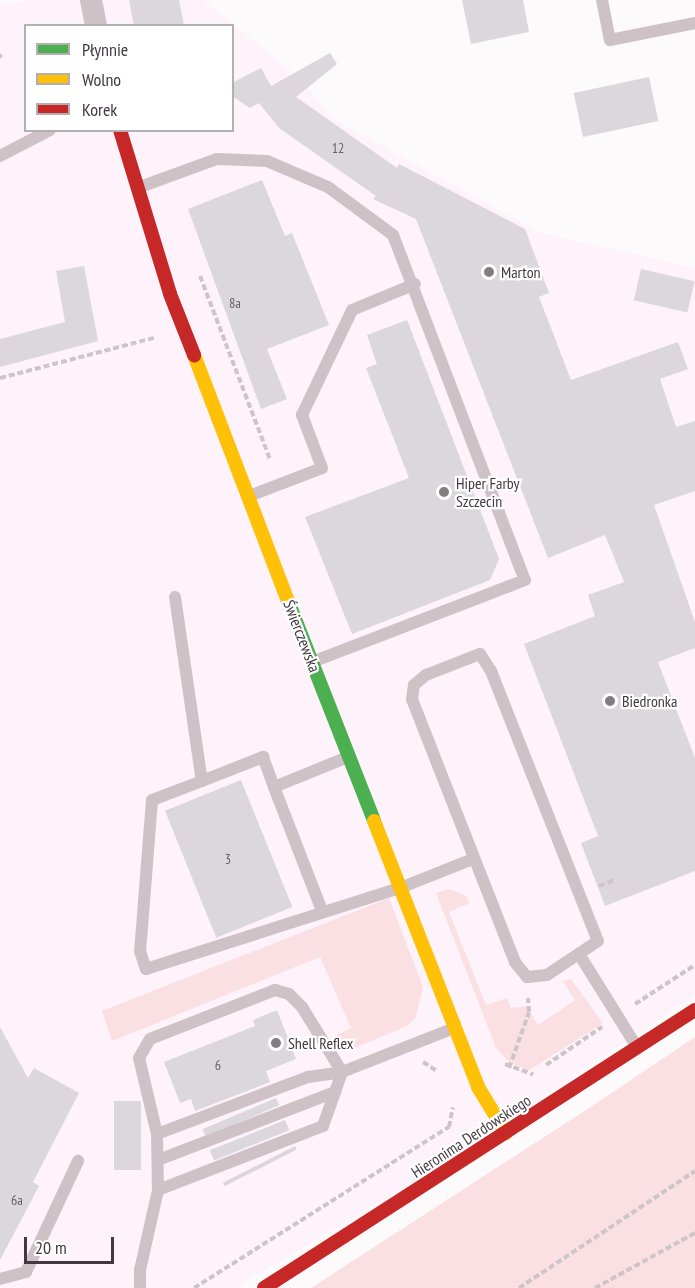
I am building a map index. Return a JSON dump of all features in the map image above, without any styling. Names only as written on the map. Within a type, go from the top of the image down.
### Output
[{"type":"street","points":[[91,0],[96,24]]},
{"type":"street","name":"Świerczewska","points":[[121,132],[136,188],[183,328],[248,497],[478,1087],[506,1133]]},
{"type":"street","name":"Hieronima Derdowskiego","points":[[264,1288],[695,1010]]},
{"type":"lane","points":[[602,0],[610,40],[695,23]]},
{"type":"lane","points":[[0,156],[46,132]]},
{"type":"lane","points":[[136,188],[217,159],[267,161],[328,187],[393,235],[415,284],[525,580],[312,663]]},
{"type":"lane","points":[[248,497],[322,468],[302,416],[352,310],[415,284]]},
{"type":"lane","points":[[175,597],[202,781]]},
{"type":"lane","points":[[480,654],[492,671],[598,941],[579,954],[547,975],[527,977],[515,962],[412,699],[414,685],[426,675],[480,654]]},
{"type":"lane","points":[[322,911],[263,757],[152,800],[140,951],[146,969],[400,888],[473,859]]},
{"type":"lane","points":[[274,786],[349,757]]},
{"type":"lane","points":[[579,954],[638,1048]]},
{"type":"lane","points":[[140,1288],[140,1270],[158,1190],[157,1134],[139,1058],[150,1039],[275,990],[289,994],[302,1007],[342,1072]]},
{"type":"lane","points":[[157,1134],[308,1077],[342,1072],[455,1028]]},
{"type":"lane","points":[[158,1190],[323,1126],[342,1072]]},
{"type":"lane","points":[[158,1160],[335,1092]]},
{"type":"lane","points":[[0,1279],[26,1272],[78,1161]]},
{"type":"path","points":[[0,378],[134,345],[183,328]]},
{"type":"path","points":[[509,1068],[529,1012],[527,977]]},
{"type":"path","points":[[415,1061],[432,1067],[445,1080]]},
{"type":"path","points":[[194,1288],[449,1127],[453,1099]]},
{"type":"path","points":[[519,1288],[695,1171]]},
{"type":"path","points":[[595,1288],[695,1233]]},
{"type":"shaded area","points":[[29,0],[203,0],[233,24],[24,24],[24,132],[234,132],[234,25],[300,78],[333,119],[539,232],[695,268],[695,996],[404,1188],[235,1288],[0,1288],[0,5]]},
{"type":"shaded area","points":[[449,889],[465,895],[470,903],[449,912],[486,1005],[507,998],[511,1008],[526,1006],[538,1025],[575,1000],[563,981],[571,979],[603,1023],[528,1071],[508,1061],[496,1048],[436,893]]},
{"type":"shaded area","points":[[389,898],[423,987],[416,1017],[407,1026],[350,1050],[335,1036],[351,1028],[320,957],[112,1041],[102,1011]]},
{"type":"shaded area","points":[[695,1037],[695,1288],[311,1288],[592,1106]]},
{"type":"building","points":[[129,0],[179,0],[184,24],[134,24]]},
{"type":"building","points":[[462,0],[523,0],[529,32],[471,44]]},
{"type":"building","points":[[330,53],[337,64],[296,97],[397,168],[399,164],[525,229],[549,293],[539,297],[571,380],[678,342],[688,369],[660,379],[676,427],[695,421],[695,491],[654,505],[695,622],[695,648],[658,662],[695,758],[695,871],[605,906],[581,843],[598,836],[524,644],[595,616],[588,595],[624,582],[605,535],[548,558],[416,219],[373,199],[376,196],[279,128],[259,103],[250,108],[234,97],[234,82],[261,68],[271,86]]},
{"type":"building","points":[[649,77],[658,121],[583,137],[574,93]]},
{"type":"building","points":[[262,180],[285,236],[292,233],[329,325],[267,349],[287,399],[261,409],[188,209]]},
{"type":"building","points":[[84,266],[98,341],[0,367],[0,339],[65,322],[56,271]]},
{"type":"building","points":[[641,269],[695,281],[687,313],[634,300]]},
{"type":"building","name":"Hiper Farby Szczecin","points":[[407,320],[499,559],[490,580],[352,634],[305,517],[409,478],[366,368],[377,364],[367,335]]},
{"type":"building","points":[[241,780],[292,907],[216,938],[165,811]]},
{"type":"building","points":[[277,1010],[296,1059],[266,1071],[270,1082],[195,1111],[191,1099],[180,1103],[164,1062],[255,1026],[253,1020]]},
{"type":"building","points":[[0,1027],[28,1078],[34,1068],[79,1093],[33,1182],[39,1186],[0,1260]]},
{"type":"building","points":[[276,1098],[279,1105],[205,1137],[202,1129]]},
{"type":"building","points":[[114,1101],[141,1101],[141,1170],[114,1170]]},
{"type":"building","points":[[285,1120],[289,1130],[214,1161],[210,1150]]},
{"type":"building","points":[[295,1146],[297,1150],[225,1186],[223,1183]]},
{"type":"traffic: fast","points":[[288,601],[374,821]]},
{"type":"traffic: slow","points":[[194,355],[288,601]]},
{"type":"traffic: slow","points":[[374,821],[478,1087],[506,1133]]},
{"type":"traffic: jam","points":[[121,132],[170,294],[194,355]]},
{"type":"traffic: jam","points":[[264,1288],[695,1010]]},
{"type":"place","name":"Marton","points":[[489,272]]},
{"type":"place","name":"Hiper Farby Szczecin","points":[[444,492]]},
{"type":"place","name":"Biedronka","points":[[610,701]]},
{"type":"place","name":"Shell Reflex","points":[[276,1043]]}]
